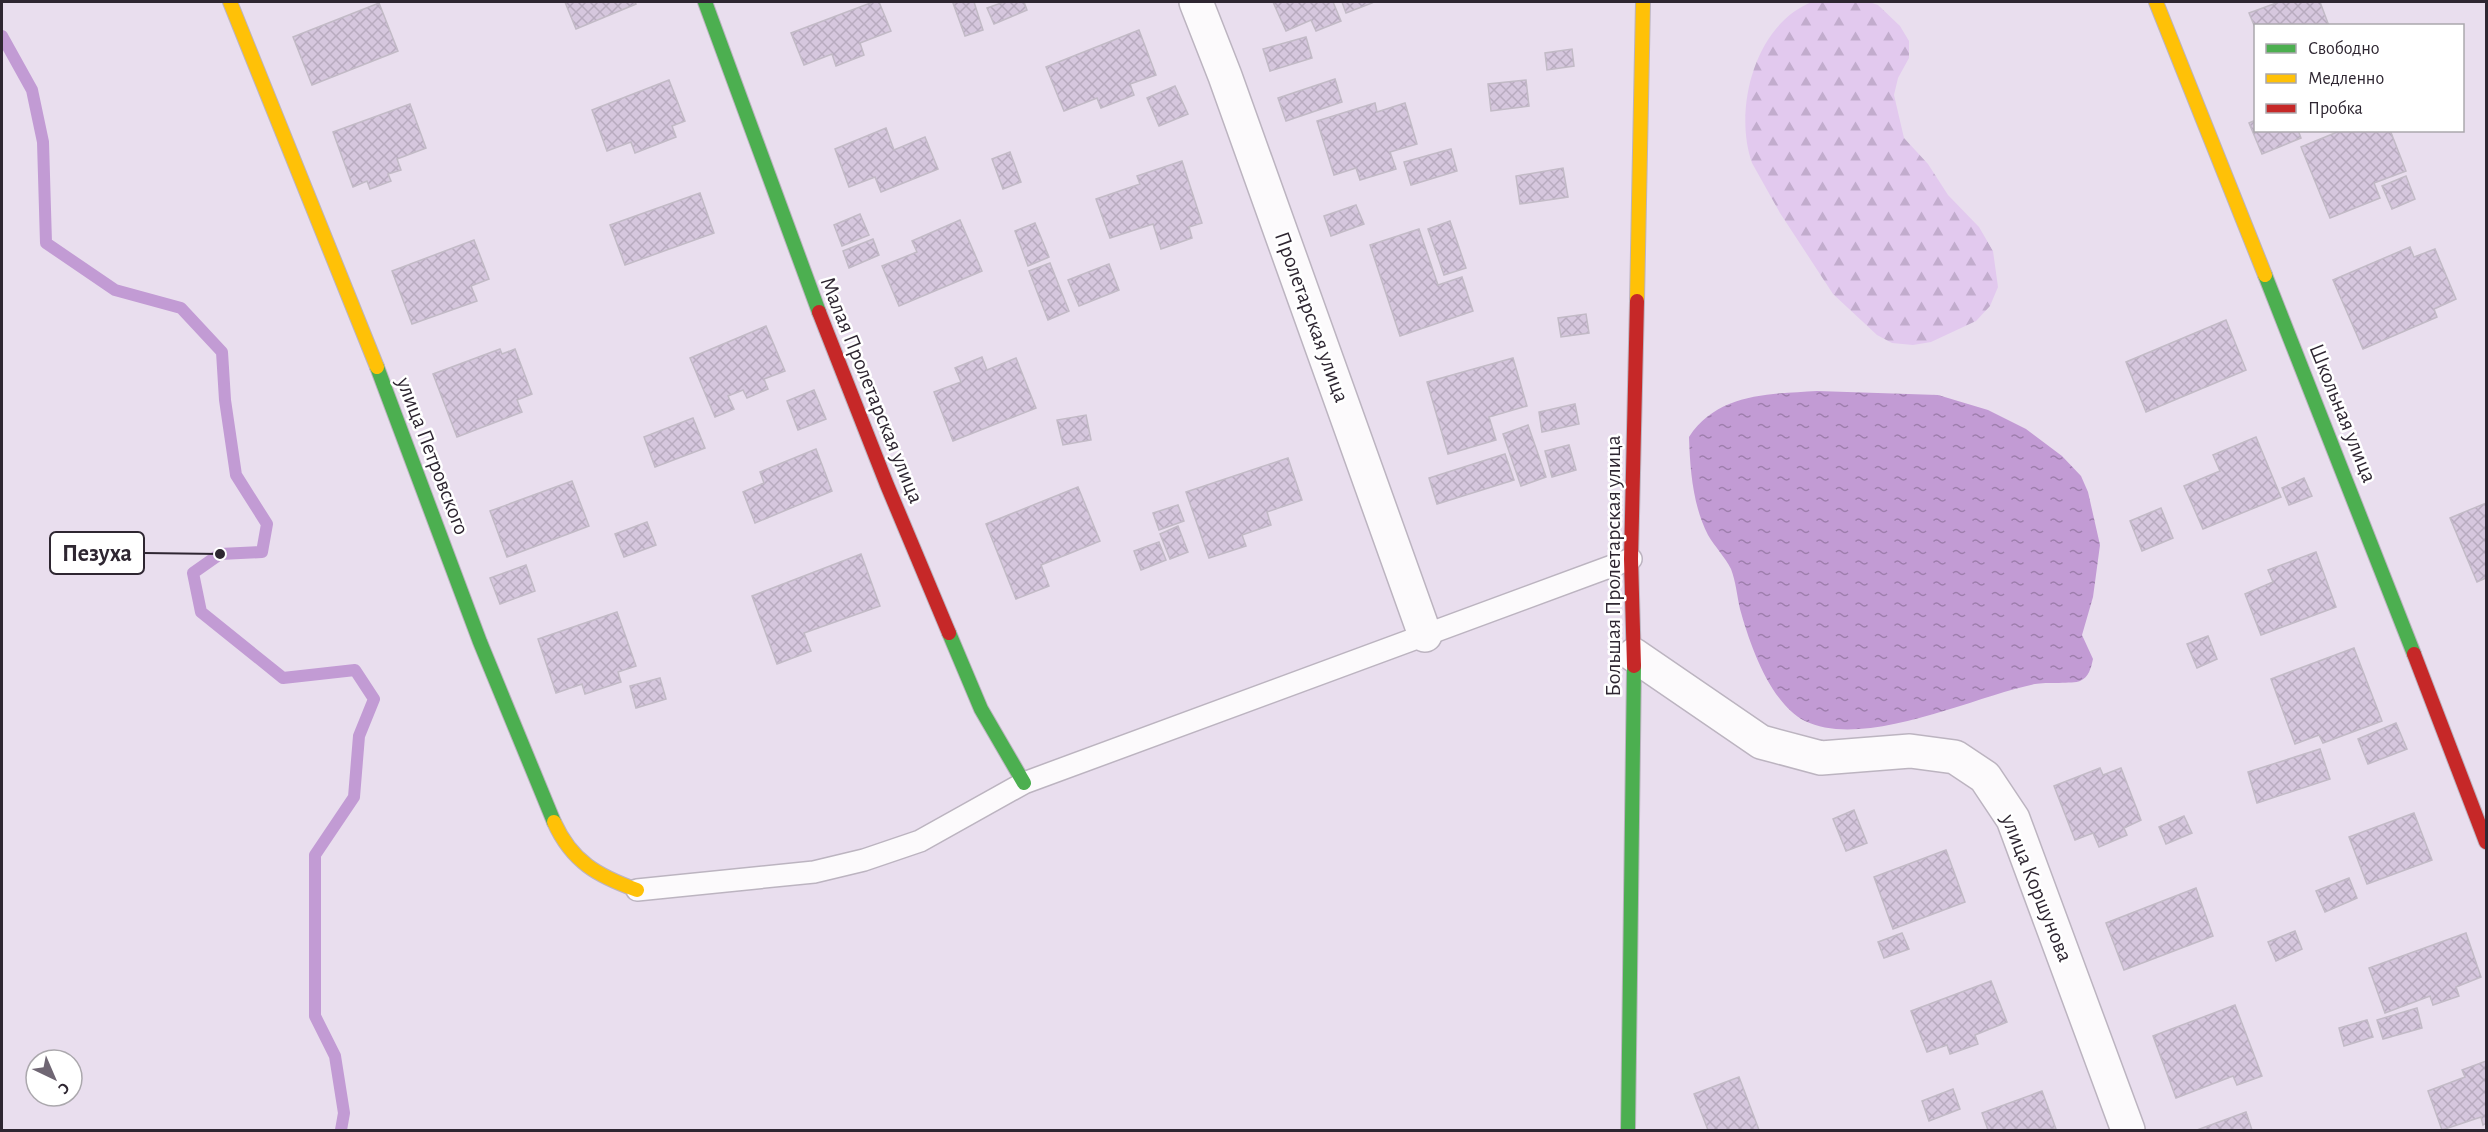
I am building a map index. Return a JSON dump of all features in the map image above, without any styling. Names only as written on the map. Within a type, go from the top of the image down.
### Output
[{"type":"street","name":"улица Петровского","points":[[230,2],[362,327],[480,642],[555,826],[580,862],[607,879],[637,890]]},
{"type":"street","name":"Малая Пролетарская улица","points":[[705,2],[793,248],[887,485],[981,709],[1024,783]]},
{"type":"street","name":"Пролетарская улица","points":[[1196,2],[1229,87],[1425,634]]},
{"type":"street","name":"Большая Пролетарская улица","points":[[1628,1131],[1634,655],[1631,559],[1643,2]]},
{"type":"street","name":"Школьная улица","points":[[2156,2],[2351,489],[2487,842]]},
{"type":"street","name":"улица Коршунова","points":[[1634,655],[1761,742],[1821,758],[1910,751],[1955,757],[1985,777],[2013,819],[2128,1131]]},
{"type":"lane","points":[[637,890],[814,872],[864,860],[920,841],[1024,783],[1631,559]]},
{"type":"green space","points":[[1812,2],[1869,2],[1878,5],[1900,26],[1909,41],[1909,58],[1898,78],[1894,95],[1904,138],[1928,164],[1948,195],[1979,227],[1993,251],[1998,287],[1990,306],[1976,321],[1931,342],[1913,345],[1892,343],[1877,335],[1833,294],[1780,213],[1752,163],[1745,118],[1754,70],[1763,48],[1776,29],[1792,13]]},
{"type":"water","points":[[1817,391],[1938,395],[1988,410],[2026,429],[2062,456],[2081,476],[2088,492],[2100,545],[2093,597],[2082,635],[2093,659],[2086,677],[2077,682],[2035,684],[1920,718],[1857,729],[1829,728],[1805,721],[1781,701],[1763,672],[1749,639],[1731,569],[1703,524],[1693,488],[1689,437],[1701,423],[1730,404],[1763,395]]},
{"type":"building","points":[[565,2],[635,2],[636,4],[576,29]]},
{"type":"building","points":[[873,2],[879,2],[891,31],[860,43],[864,55],[836,66],[832,54],[804,65],[791,33]]},
{"type":"building","points":[[974,2],[983,30],[965,36],[953,3]]},
{"type":"building","points":[[1004,2],[1024,2],[1027,10],[994,24],[987,8]]},
{"type":"building","points":[[1273,2],[1333,2],[1341,21],[1316,31],[1311,20],[1286,31]]},
{"type":"building","points":[[1342,2],[1371,2],[1372,3],[1346,13]]},
{"type":"building","points":[[2279,2],[2320,2],[2328,24],[2254,25],[2249,13]]},
{"type":"building","points":[[379,3],[398,51],[312,85],[293,37]]},
{"type":"building","points":[[1139,30],[1156,75],[1130,84],[1134,95],[1101,108],[1097,98],[1064,111],[1046,67]]},
{"type":"building","points":[[1306,37],[1312,58],[1270,71],[1263,49]]},
{"type":"building","points":[[1572,49],[1574,66],[1547,70],[1545,53]]},
{"type":"building","points":[[1335,79],[1342,102],[1286,121],[1278,98]]},
{"type":"building","points":[[669,80],[685,121],[672,126],[676,137],[635,153],[631,142],[607,151],[592,110]]},
{"type":"building","points":[[1526,80],[1529,106],[1491,111],[1488,84]]},
{"type":"building","points":[[1175,86],[1188,114],[1159,126],[1147,98]]},
{"type":"building","points":[[1375,103],[1377,112],[1405,103],[1417,144],[1390,152],[1396,169],[1360,180],[1356,168],[1334,175],[1317,121]]},
{"type":"building","points":[[410,104],[426,148],[397,159],[401,170],[388,174],[391,181],[370,189],[367,181],[353,187],[333,132]]},
{"type":"building","points":[[2254,121],[2254,132],[2299,132],[2301,138],[2262,154],[2249,123]]},
{"type":"building","points":[[886,128],[894,150],[925,137],[938,169],[881,192],[875,177],[849,187],[835,149]]},
{"type":"building","points":[[2337,132],[2391,132],[2406,171],[2374,183],[2380,198],[2330,218],[2301,147]]},
{"type":"building","points":[[1451,149],[1457,171],[1411,185],[1404,162]]},
{"type":"building","points":[[1010,152],[1021,182],[1003,189],[992,159]]},
{"type":"building","points":[[1182,161],[1202,223],[1189,227],[1192,238],[1161,249],[1153,224],[1110,238],[1096,199],[1140,184],[1137,176]]},
{"type":"building","points":[[1563,168],[1568,197],[1520,204],[1516,176]]},
{"type":"building","points":[[2406,176],[2415,199],[2392,209],[2382,186]]},
{"type":"building","points":[[700,193],[714,233],[625,265],[610,225]]},
{"type":"building","points":[[1356,205],[1364,224],[1331,236],[1324,216]]},
{"type":"building","points":[[860,214],[869,235],[842,246],[834,225]]},
{"type":"building","points":[[960,220],[982,271],[899,306],[882,266],[917,252],[912,241]]},
{"type":"building","points":[[1450,221],[1466,268],[1444,275],[1428,229]]},
{"type":"building","points":[[1035,223],[1049,257],[1028,266],[1015,231]]},
{"type":"building","points":[[1419,229],[1438,285],[1462,277],[1473,311],[1400,336],[1370,245]]},
{"type":"building","points":[[873,239],[879,255],[849,268],[843,251]]},
{"type":"building","points":[[474,240],[489,279],[471,286],[477,301],[412,324],[392,271]]},
{"type":"building","points":[[2410,247],[2414,257],[2435,249],[2456,299],[2434,309],[2437,317],[2363,349],[2333,280]]},
{"type":"building","points":[[1050,263],[1069,311],[1048,320],[1029,271]]},
{"type":"building","points":[[1109,264],[1119,290],[1079,306],[1068,280]]},
{"type":"building","points":[[1586,314],[1589,333],[1561,337],[1558,318]]},
{"type":"building","points":[[2226,320],[2246,370],[2146,412],[2126,362]]},
{"type":"building","points":[[766,326],[785,371],[764,379],[768,389],[747,398],[743,390],[728,396],[734,409],[715,417],[690,358]]},
{"type":"building","points":[[500,349],[502,354],[515,349],[532,394],[517,400],[522,412],[457,437],[433,374]]},
{"type":"building","points":[[982,357],[987,370],[1016,358],[1036,408],[953,441],[934,392],[961,382],[955,368]]},
{"type":"building","points":[[1513,358],[1527,406],[1489,417],[1496,440],[1448,454],[1427,382]]},
{"type":"building","points":[[814,390],[826,419],[798,430],[787,401]]},
{"type":"building","points":[[1575,404],[1579,424],[1542,432],[1539,412]]},
{"type":"building","points":[[1086,415],[1091,440],[1063,445],[1057,420]]},
{"type":"building","points":[[693,418],[705,448],[655,467],[644,437]]},
{"type":"building","points":[[1528,425],[1546,477],[1521,486],[1503,434]]},
{"type":"building","points":[[2256,437],[2281,497],[2203,529],[2184,486],[2220,471],[2213,455]]},
{"type":"building","points":[[1569,445],[1576,470],[1552,477],[1545,451]]},
{"type":"building","points":[[816,449],[832,491],[755,523],[743,492],[764,483],[760,472]]},
{"type":"building","points":[[1505,454],[1514,480],[1437,504],[1429,478]]},
{"type":"building","points":[[1288,458],[1302,500],[1267,512],[1271,525],[1242,535],[1246,546],[1209,558],[1186,492]]},
{"type":"building","points":[[2304,478],[2312,496],[2289,505],[2282,488]]},
{"type":"building","points":[[572,481],[589,526],[507,557],[490,511]]},
{"type":"building","points":[[1078,487],[1100,541],[1041,565],[1049,586],[1016,599],[986,524]]},
{"type":"building","points":[[2486,503],[2486,578],[2477,582],[2450,518]]},
{"type":"building","points":[[1178,505],[1184,521],[1159,530],[1153,513]]},
{"type":"building","points":[[2161,508],[2173,538],[2142,551],[2130,521]]},
{"type":"building","points":[[647,522],[656,545],[624,557],[615,534]]},
{"type":"building","points":[[1178,526],[1188,552],[1170,559],[1160,534]]},
{"type":"building","points":[[1159,542],[1166,560],[1141,570],[1134,551]]},
{"type":"building","points":[[2316,552],[2336,607],[2261,635],[2245,594],[2273,582],[2268,570]]},
{"type":"building","points":[[861,554],[880,606],[804,633],[811,651],[777,664],[752,596]]},
{"type":"building","points":[[526,565],[535,591],[500,604],[490,578]]},
{"type":"building","points":[[617,612],[636,666],[618,672],[621,682],[585,694],[582,684],[556,693],[538,639]]},
{"type":"building","points":[[2208,636],[2217,659],[2197,668],[2187,644]]},
{"type":"building","points":[[2354,648],[2382,721],[2323,743],[2319,735],[2295,744],[2271,679]]},
{"type":"building","points":[[660,678],[666,699],[636,708],[630,686]]},
{"type":"building","points":[[2396,723],[2407,749],[2368,764],[2358,739]]},
{"type":"building","points":[[2320,749],[2330,779],[2257,803],[2248,772]]},
{"type":"building","points":[[2100,768],[2103,775],[2121,768],[2141,820],[2124,828],[2127,835],[2099,847],[2093,833],[2075,840],[2054,786]]},
{"type":"building","points":[[1854,810],[1867,843],[1846,851],[1833,819]]},
{"type":"building","points":[[2414,813],[2432,860],[2367,884],[2349,837]]},
{"type":"building","points":[[2184,816],[2192,833],[2166,844],[2159,827]]},
{"type":"building","points":[[1946,850],[1965,902],[1893,929],[1874,877]]},
{"type":"building","points":[[2349,878],[2357,898],[2325,912],[2316,891]]},
{"type":"building","points":[[2196,888],[2213,936],[2124,970],[2106,923]]},
{"type":"building","points":[[2295,931],[2302,949],[2276,961],[2268,942]]},
{"type":"building","points":[[1902,933],[1909,949],[1884,958],[1878,942]]},
{"type":"building","points":[[2466,933],[2481,977],[2456,987],[2459,996],[2433,1005],[2430,996],[2385,1013],[2369,968]]},
{"type":"building","points":[[1991,981],[2007,1022],[1975,1035],[1978,1044],[1950,1054],[1947,1045],[1927,1052],[1911,1011]]},
{"type":"building","points":[[2235,1005],[2262,1076],[2237,1085],[2233,1076],[2176,1098],[2153,1036]]},
{"type":"building","points":[[2417,1008],[2422,1028],[2383,1039],[2377,1020]]},
{"type":"building","points":[[2367,1020],[2373,1037],[2344,1046],[2339,1028]]},
{"type":"building","points":[[2486,1061],[2486,1123],[2483,1125],[2481,1117],[2442,1130],[2428,1091],[2465,1077],[2462,1070]]},
{"type":"building","points":[[1739,1077],[1759,1130],[1708,1130],[1694,1094]]},
{"type":"building","points":[[1953,1089],[1960,1109],[1929,1121],[1922,1101]]},
{"type":"building","points":[[2042,1091],[2056,1129],[1988,1130],[1982,1113]]},
{"type":"building","points":[[2246,1112],[2252,1130],[2197,1130]]},
{"type":"waterway","points":[[2,36],[32,90],[43,142],[46,243],[115,290],[181,308],[222,352],[225,400],[236,475],[267,524],[262,552],[220,554],[193,573],[201,612],[283,678],[355,670],[374,699],[359,736],[354,797],[315,855],[315,1016],[335,1056],[344,1113],[341,1130]]},
{"type":"traffic: fast","points":[[705,2],[819,312]]},
{"type":"traffic: fast","points":[[2265,275],[2414,654]]},
{"type":"traffic: fast","points":[[377,367],[480,642],[554,822]]},
{"type":"traffic: fast","points":[[949,633],[981,709],[1024,783]]},
{"type":"traffic: fast","points":[[1628,1130],[1634,666]]},
{"type":"traffic: slow","points":[[230,2],[377,367]]},
{"type":"traffic: slow","points":[[1637,301],[1643,2]]},
{"type":"traffic: slow","points":[[2156,2],[2265,275]]},
{"type":"traffic: slow","points":[[554,822],[569,848],[588,866],[610,879],[637,890]]},
{"type":"traffic: jam","points":[[1634,666],[1631,559],[1637,301]]},
{"type":"traffic: jam","points":[[819,312],[887,485],[949,633]]},
{"type":"traffic: jam","points":[[2414,654],[2486,842]]},
{"type":"place","name":"Пезуха","points":[[220,554]]}]
